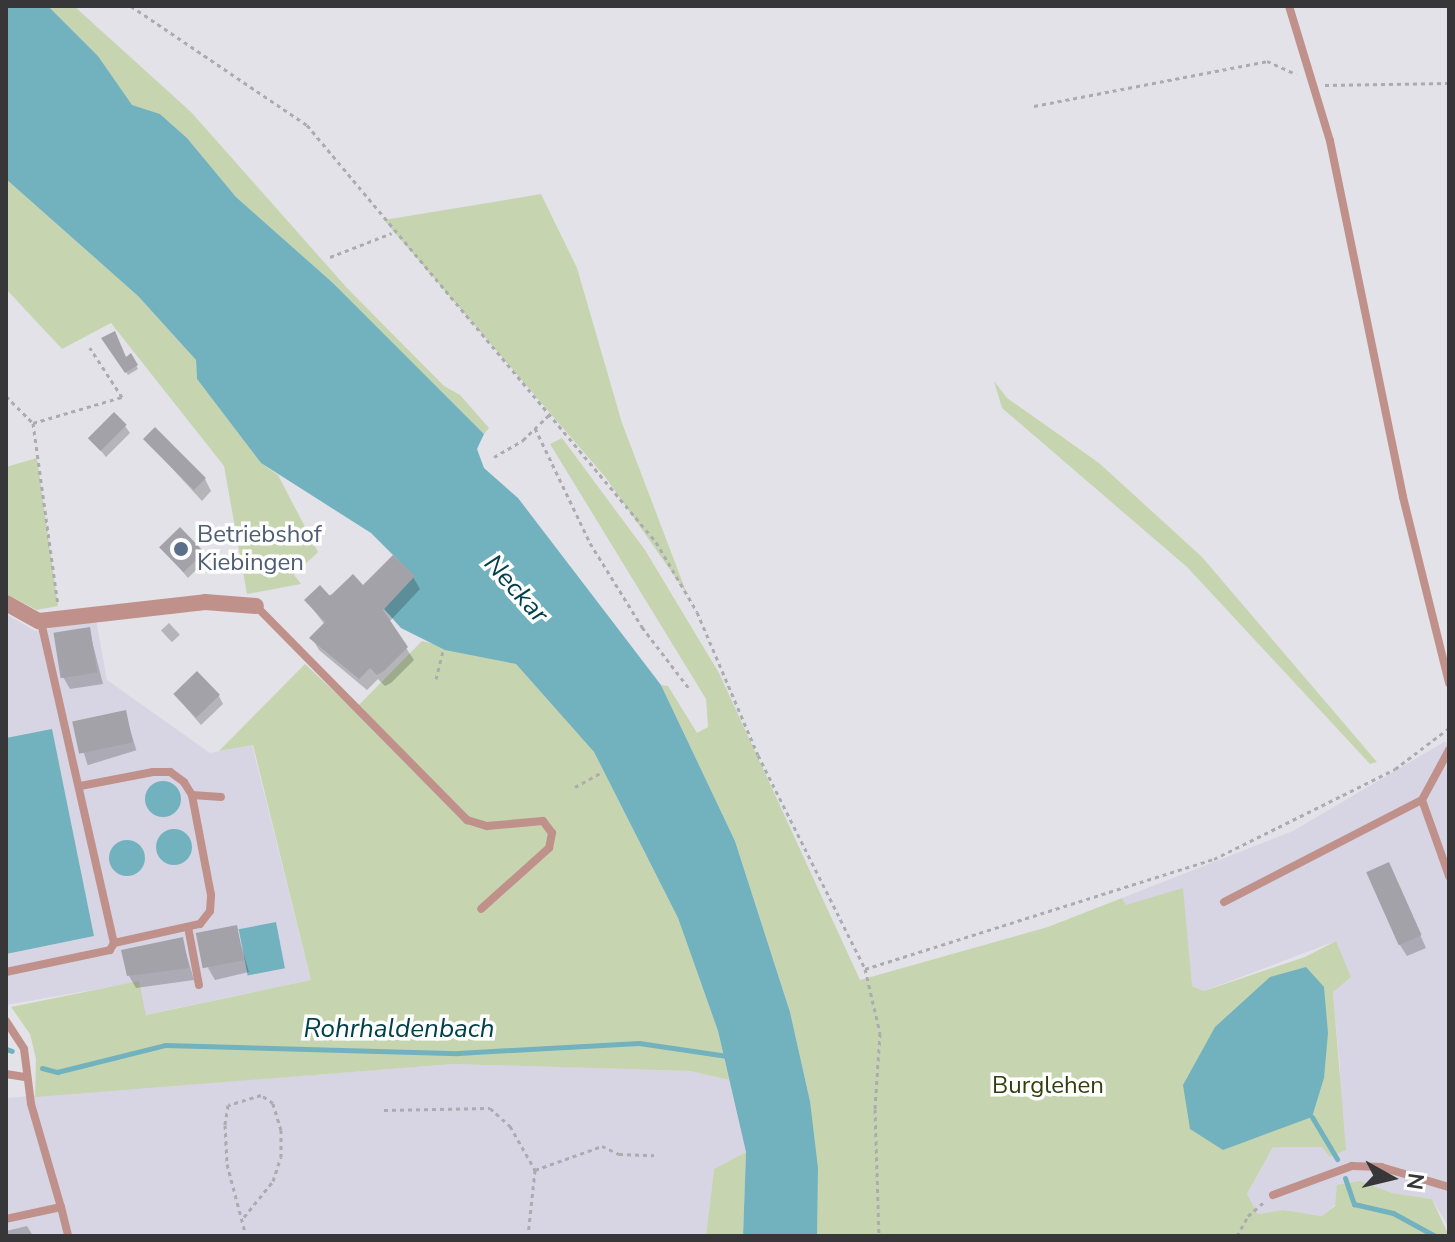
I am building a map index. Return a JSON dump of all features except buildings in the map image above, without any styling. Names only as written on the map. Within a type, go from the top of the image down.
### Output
[{"type":"street","points":[[6,603],[40,621],[205,602],[256,606]]},
{"type":"lane","points":[[1289,6],[1314,85],[1449,683]]},
{"type":"lane","points":[[256,606],[467,820],[487,826],[543,821],[552,833],[549,848],[481,909]]},
{"type":"lane","points":[[6,972],[110,950],[114,943],[40,621]]},
{"type":"lane","points":[[1224,902],[1422,800],[1449,750]]},
{"type":"lane","points":[[80,786],[170,772],[192,795],[211,895],[210,911],[200,924],[114,943]]},
{"type":"lane","points":[[192,795],[221,797]]},
{"type":"lane","points":[[1422,800],[1449,876]]},
{"type":"lane","points":[[188,927],[199,985]]},
{"type":"lane","points":[[6,1021],[24,1049],[25,1077],[68,1236]]},
{"type":"lane","points":[[6,1074],[25,1077]]},
{"type":"lane","points":[[1273,1195],[1352,1166],[1381,1167],[1449,1187]]},
{"type":"lane","points":[[6,1219],[61,1207]]},
{"type":"path","points":[[131,6],[307,125],[392,233],[648,532],[687,594],[758,755],[865,969],[880,1033],[875,1109],[879,1236]]},
{"type":"path","points":[[1034,106],[1267,61],[1314,85],[1449,83]]},
{"type":"path","points":[[330,257],[392,233]]},
{"type":"path","points":[[33,423],[122,397],[90,348]]},
{"type":"path","points":[[6,396],[33,423],[60,620]]},
{"type":"path","points":[[494,457],[523,440],[549,415]]},
{"type":"path","points":[[535,428],[590,543],[642,627],[688,687]]},
{"type":"path","points":[[436,679],[443,650]]},
{"type":"path","points":[[865,969],[1214,859],[1395,769],[1449,728]]},
{"type":"path","points":[[575,787],[600,773]]},
{"type":"path","points":[[244,1217],[273,1181],[281,1157],[281,1130],[273,1103],[261,1095],[228,1105],[225,1125],[227,1164],[244,1217],[246,1236]]},
{"type":"path","points":[[384,1110],[490,1108],[510,1126],[535,1170],[528,1236]]},
{"type":"path","points":[[535,1170],[602,1146],[630,1156],[654,1155]]},
{"type":"path","points":[[1237,1236],[1248,1216],[1273,1195]]},
{"type":"shaded area","points":[[6,614],[35,631],[96,620],[107,680],[210,753],[252,745],[311,980],[145,1015],[138,982],[6,1005]]},
{"type":"shaded area","points":[[1444,742],[1449,743],[1449,1228],[1432,1199],[1392,1193],[1360,1181],[1323,1216],[1283,1210],[1258,1214],[1247,1194],[1273,1147],[1322,1147],[1340,1069],[1333,992],[1336,941],[1204,991],[1180,981],[1152,957],[1122,898],[1293,831]]},
{"type":"shaded area","points":[[455,1064],[690,1071],[729,1080],[746,1152],[714,1169],[706,1236],[6,1236],[6,1098]]},
{"type":"green space","points":[[48,6],[74,6],[191,112],[347,288],[444,386],[460,395],[489,428],[484,434],[333,283],[236,197],[187,138],[160,114],[132,106],[98,56]]},
{"type":"green space","points":[[6,179],[138,296],[196,360],[197,379],[261,463],[278,475],[318,552],[294,575],[301,584],[247,594],[224,466],[111,323],[62,349],[6,289]]},
{"type":"green space","points":[[541,194],[577,268],[622,423],[687,594],[606,478],[384,220]]},
{"type":"green space","points":[[994,381],[1007,398],[1099,463],[1202,557],[1377,762],[1370,764],[1187,567],[1002,408]]},
{"type":"green space","name":"Burglehen","points":[[562,438],[645,550],[719,673],[860,980],[1048,927],[1122,898],[1126,905],[1183,888],[1192,986],[1204,991],[1305,957],[1336,941],[1351,977],[1333,992],[1346,1150],[1330,1157],[1322,1147],[1273,1147],[1247,1194],[1258,1214],[1283,1210],[1322,1216],[1335,1206],[1337,1185],[1360,1181],[1392,1193],[1432,1199],[1449,1236],[817,1236],[810,1101],[790,1012],[735,841],[661,685],[668,686],[697,733],[708,727],[706,699],[550,444]],"holes":[[[1270,978],[1265,1131],[1223,1150]]]},
{"type":"green space","points":[[37,458],[58,606],[37,610],[6,594],[6,467]]},
{"type":"green space","points":[[422,641],[516,664],[594,752],[678,918],[718,1031],[729,1080],[690,1071],[454,1064],[35,1097],[36,1059],[30,1034],[11,1007],[139,981],[146,1015],[311,980],[253,745],[219,751],[305,664],[354,710]]},
{"type":"green space","points":[[746,1152],[743,1236],[706,1236],[714,1169]]},
{"type":"water","name":"Neckar","points":[[6,6],[48,6],[98,56],[132,105],[160,114],[187,138],[236,197],[333,283],[484,434],[477,449],[484,468],[518,498],[661,685],[735,841],[790,1012],[810,1101],[818,1168],[817,1236],[743,1236],[746,1152],[718,1031],[678,918],[594,752],[516,664],[445,650],[401,628],[384,609],[414,576],[371,533],[261,463],[197,379],[196,360],[138,296],[6,179]]},
{"type":"water","points":[[52,729],[94,936],[6,954],[6,738]]},
{"type":"water","points":[[163,781],[176,786],[181,799],[176,812],[163,817],[150,812],[145,799],[150,786]]},
{"type":"water","points":[[174,829],[187,834],[192,847],[187,860],[174,865],[161,860],[156,847],[161,834]]},
{"type":"water","points":[[127,840],[140,845],[145,858],[140,871],[127,876],[114,871],[109,858],[114,845]]},
{"type":"water","points":[[276,922],[285,968],[248,975],[239,929]]},
{"type":"water","points":[[1306,967],[1324,987],[1328,1033],[1324,1078],[1312,1117],[1223,1150],[1190,1129],[1183,1085],[1215,1027],[1270,977]]},
{"type":"waterway","name":"Rohrhaldenbach","points":[[42,1068],[57,1072],[165,1045],[458,1053],[639,1043],[727,1056]]},
{"type":"waterway","name":"Rohrhaldenbach","points":[[6,1049],[12,1051]]},
{"type":"waterway","points":[[1312,1117],[1337,1159]]},
{"type":"waterway","points":[[1345,1178],[1354,1204],[1393,1213],[1435,1236]]},
{"type":"place","name":"Betriebshof Kiebingen","points":[[181,549]]}]
